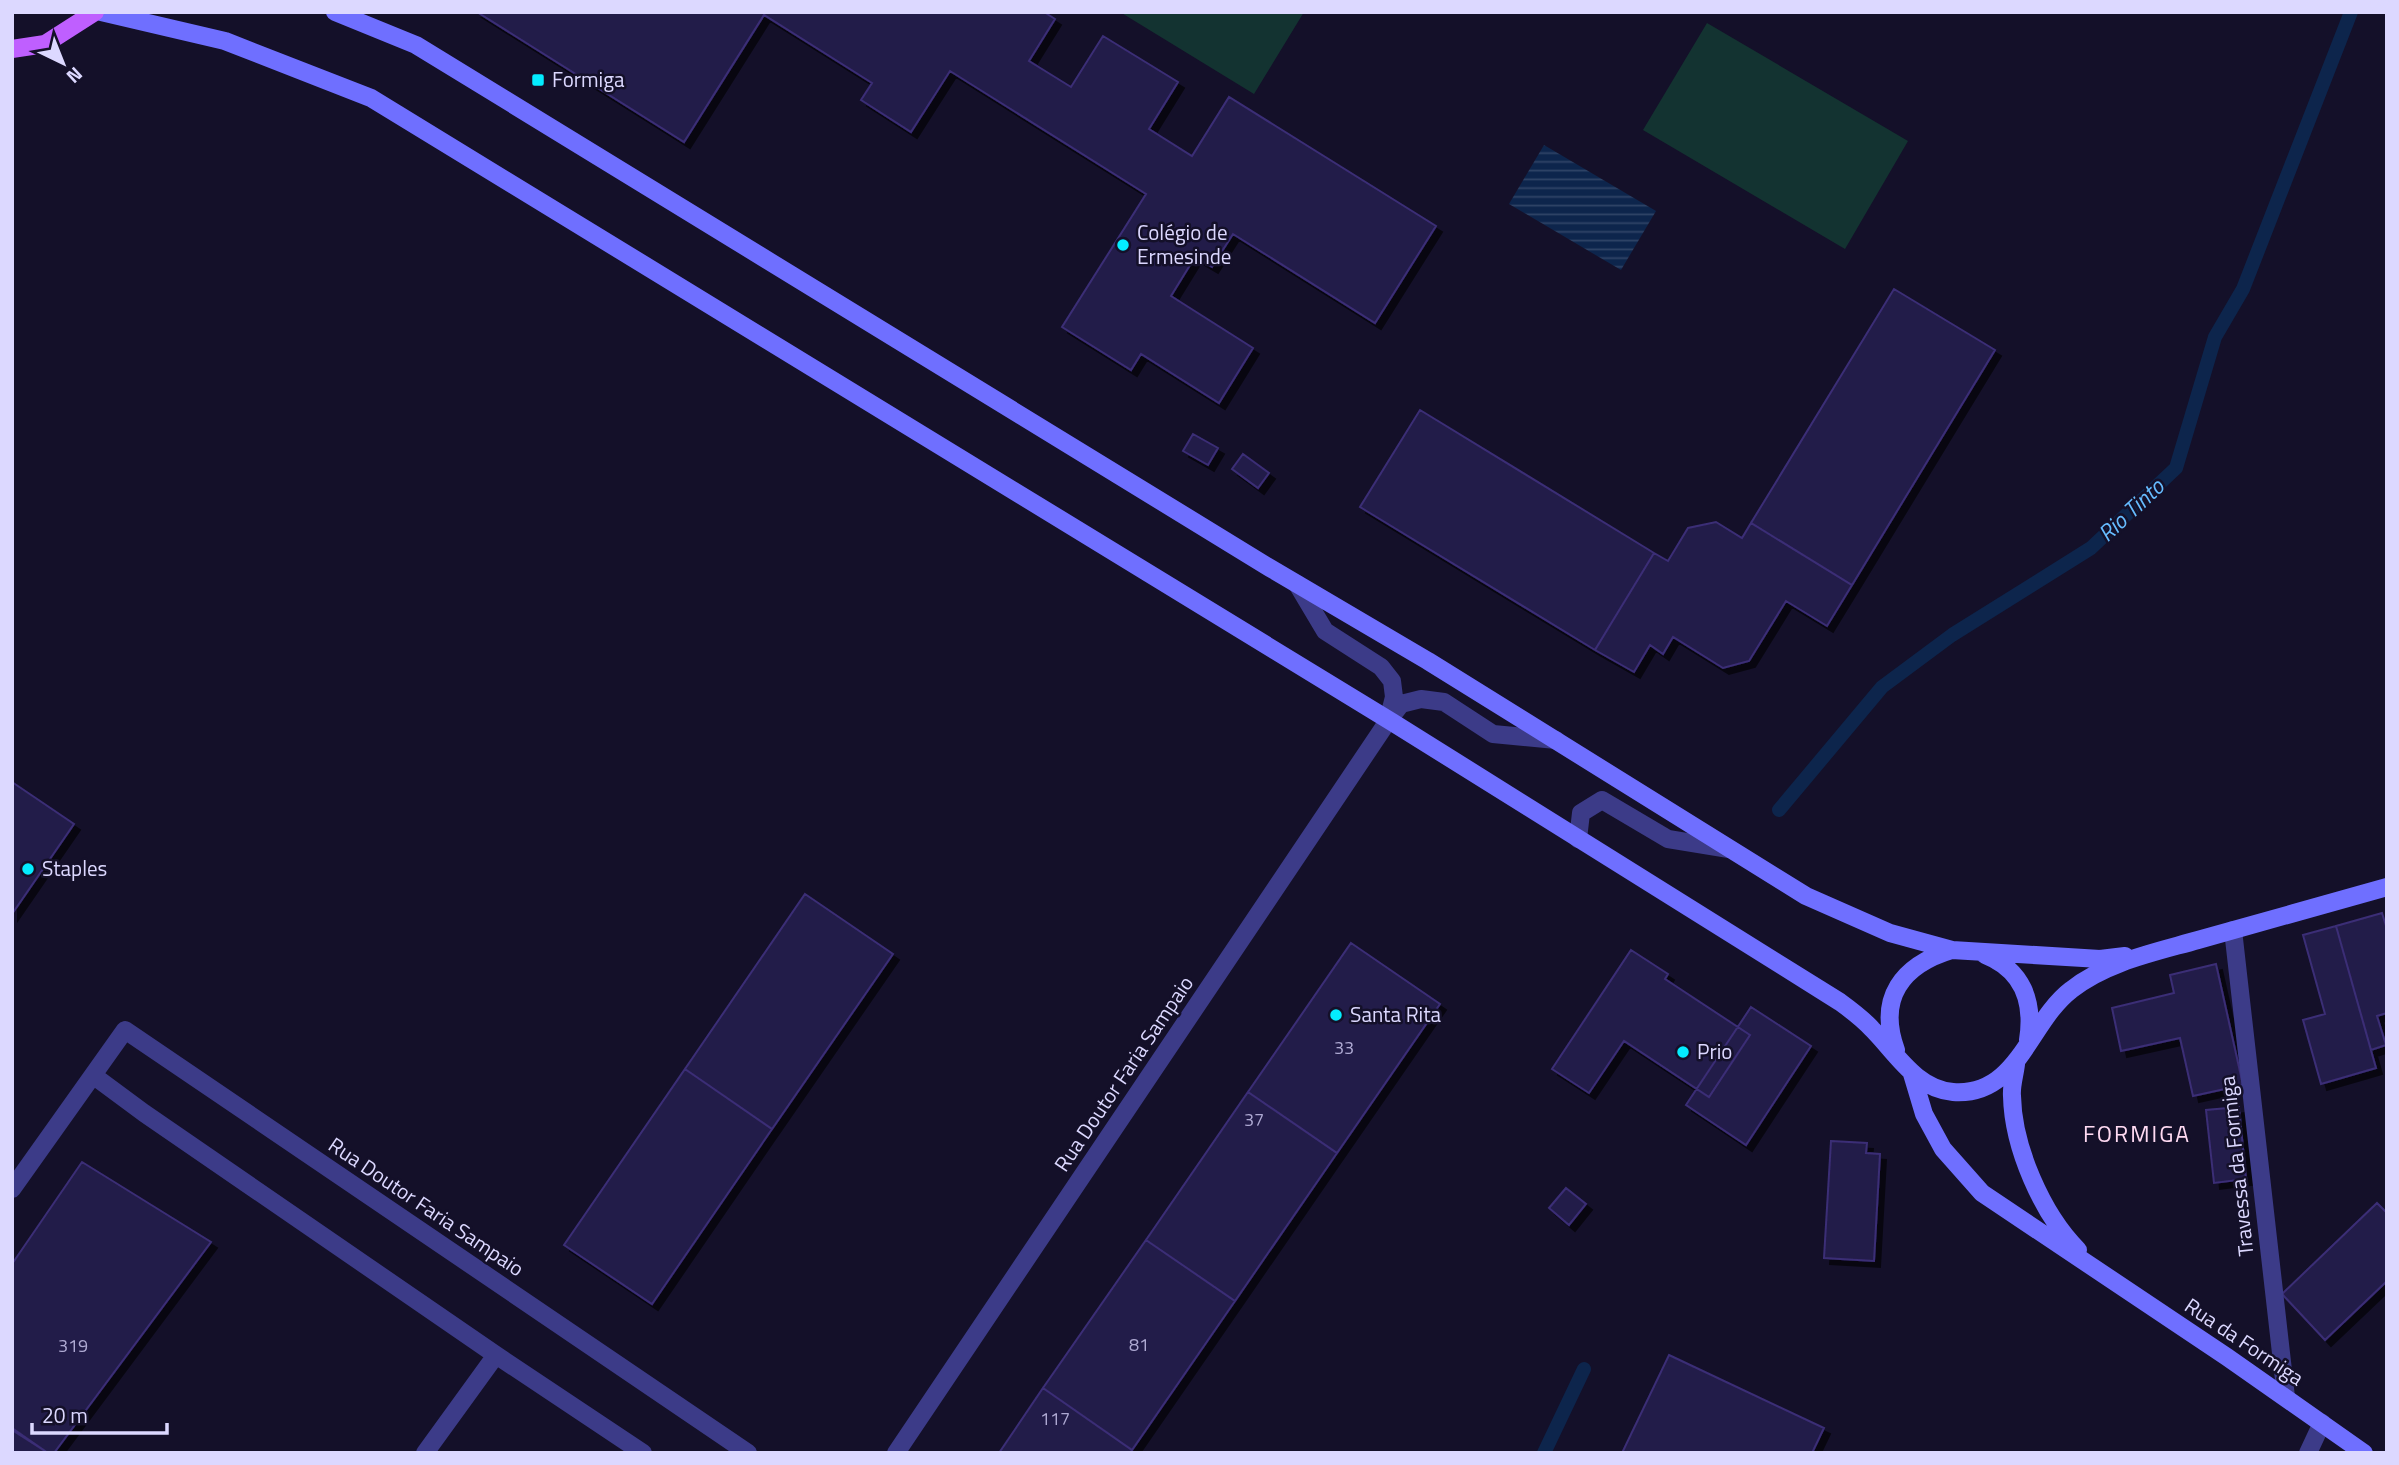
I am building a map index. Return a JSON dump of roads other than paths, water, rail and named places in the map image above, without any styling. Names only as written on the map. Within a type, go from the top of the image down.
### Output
[{"type":"main road","points":[[12,49],[45,44],[95,12]]},
{"type":"main road","points":[[101,12],[225,41],[371,98],[1388,720],[1840,1002],[1869,1026],[1898,1055],[1912,1074],[1931,1086],[1953,1092],[1977,1090],[1999,1080],[2016,1064],[2049,1010],[2071,989],[2099,972],[2149,954],[2387,887]]},
{"type":"main road","points":[[335,12],[416,45],[1297,584],[1429,661],[1806,896],[1890,933],[1952,950],[2100,958],[2149,954]]},
{"type":"main road","points":[[1898,1055],[1890,1034],[1890,1010],[1896,989],[1910,970],[1929,957],[1952,950]]},
{"type":"main road","points":[[1975,951],[1997,960],[2014,975],[2027,996],[2031,1019],[2028,1043]]},
{"type":"main road","name":"Rua da Formiga","points":[[2016,1064],[2011,1094],[2014,1122],[2023,1154],[2041,1198],[2069,1241],[2097,1270]]},
{"type":"main road","name":"Rua da Formiga","points":[[1912,1074],[1924,1114],[1943,1149],[1982,1193],[2286,1397],[2364,1453]]},
{"type":"street","points":[[1297,584],[1325,631],[1381,667],[1392,681],[1394,697],[1388,720]]},
{"type":"street","points":[[1388,720],[1401,704],[1422,699],[1444,702],[1493,733],[1556,740]]},
{"type":"street","name":"Rua Doutor Faria Sampaio","points":[[896,1453],[1388,720]]},
{"type":"street","points":[[1578,839],[1581,813],[1602,800],[1668,839],[1729,849]]},
{"type":"street","name":"Travessa da Formiga","points":[[2233,930],[2286,1397]]},
{"type":"street","name":"Rua Doutor Faria Sampaio","points":[[12,1189],[125,1030],[748,1453]]},
{"type":"street","points":[[94,1076],[496,1355],[643,1453]]},
{"type":"street","points":[[425,1453],[496,1355]]},
{"type":"street","points":[[2308,1453],[2322,1423]]},
{"type":"water","points":[[1544,145],[1656,211],[1621,270],[1509,204]]},
{"type":"waterway","name":"Rio Tinto","points":[[1779,810],[1882,687],[1952,635],[2091,548],[2176,468],[2215,337],[2243,289],[2351,12]]},
{"type":"waterway","name":"Rio Tinto","points":[[1544,1453],[1584,1369]]},
{"type":"place","name":"Formiga","points":[[538,80]]},
{"type":"place","name":"Colégio de Ermesinde","points":[[1123,245]]},
{"type":"place","name":"Staples","points":[[28,869]]},
{"type":"place","name":"Santa Rita","points":[[1336,1015]]},
{"type":"place","name":"Prio","points":[[1683,1052]]},
{"type":"district","name":"FORMIGA","points":[[2137,1134]]}]
